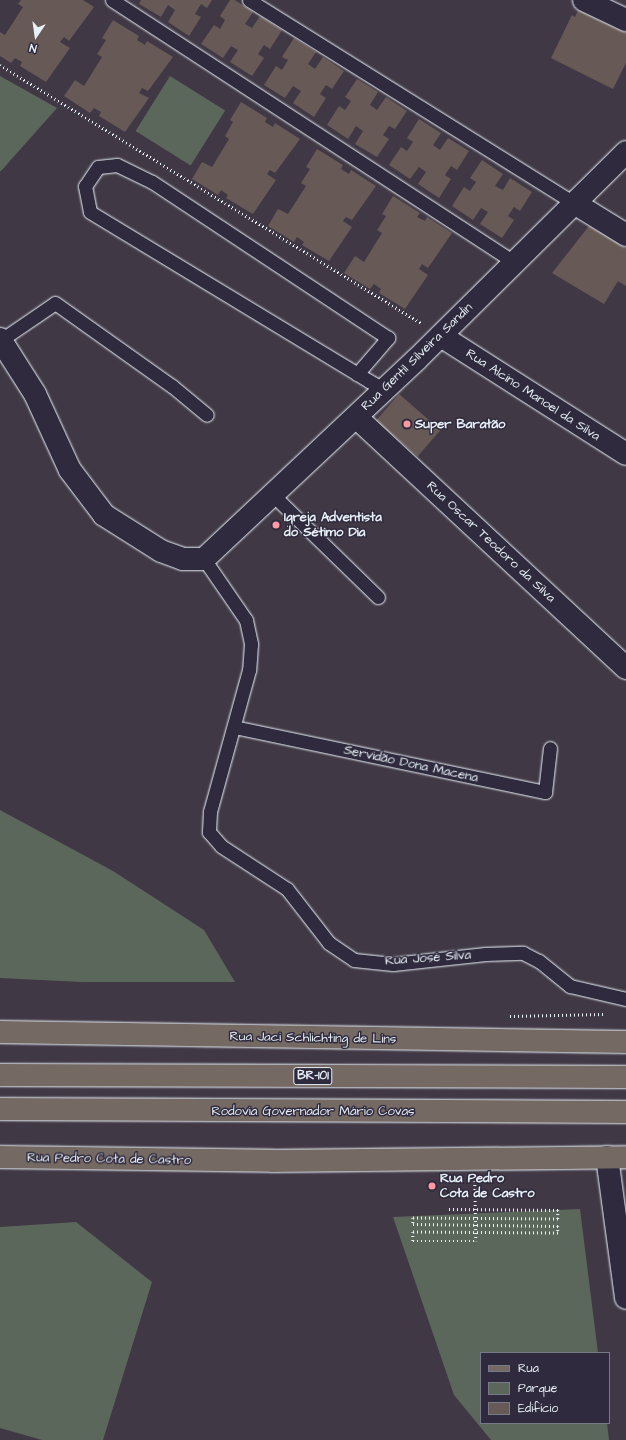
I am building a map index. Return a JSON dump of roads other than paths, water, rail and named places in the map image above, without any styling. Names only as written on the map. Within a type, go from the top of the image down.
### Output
[{"type":"main road","name":"Rua Jaci Schlichting de Lins","points":[[0,1032],[626,1042]]},
{"type":"main road","name":"BR-101","points":[[0,1075],[626,1077]]},
{"type":"main road","name":"Rodovia Governador Mário Covas","points":[[0,1109],[626,1112]]},
{"type":"main road","name":"Rua Pedro Cota de Castro","points":[[0,1157],[272,1161],[617,1157]]},
{"type":"street","points":[[584,0],[626,20]]},
{"type":"street","name":"Rua Gentil Silveira Sandin","points":[[204,559],[274,496],[441,336],[626,152]]},
{"type":"street","points":[[574,203],[626,235]]},
{"type":"street","name":"Rua Alcino Manoel da Silva","points":[[441,336],[626,454]]},
{"type":"street","points":[[1,340],[35,394],[70,470],[104,515],[162,551],[183,559],[204,559]]},
{"type":"street","name":"Rua Oscar Teodoro da Silva","points":[[356,417],[626,668]]},
{"type":"street","points":[[617,1157],[626,1298]]},
{"type":"lane","points":[[112,0],[514,262]]},
{"type":"lane","points":[[248,0],[574,203]]},
{"type":"lane","points":[[357,374],[388,338],[152,182],[118,165],[98,167],[85,186],[90,212],[357,374],[385,390]]},
{"type":"lane","points":[[1,340],[55,303],[172,386],[207,415]]},
{"type":"lane","points":[[274,496],[378,597]]},
{"type":"lane","points":[[204,559],[246,620],[251,644],[249,670],[234,727]]},
{"type":"lane","name":"Servidão Dona Macena","points":[[234,727],[545,792],[550,748]]},
{"type":"lane","name":"Rua José Silva","points":[[234,727],[210,812],[208,832],[221,846],[287,889],[329,943],[354,960],[393,964],[485,954],[524,953],[540,961],[570,986],[626,999]]},
{"type":"place","name":"Super Baratão","points":[[407,424]]},
{"type":"place","name":"Igreja Adventista do Sétimo Dia","points":[[276,525]]},
{"type":"place","name":"Rua Pedro Cota de Castro","points":[[432,1186]]}]
